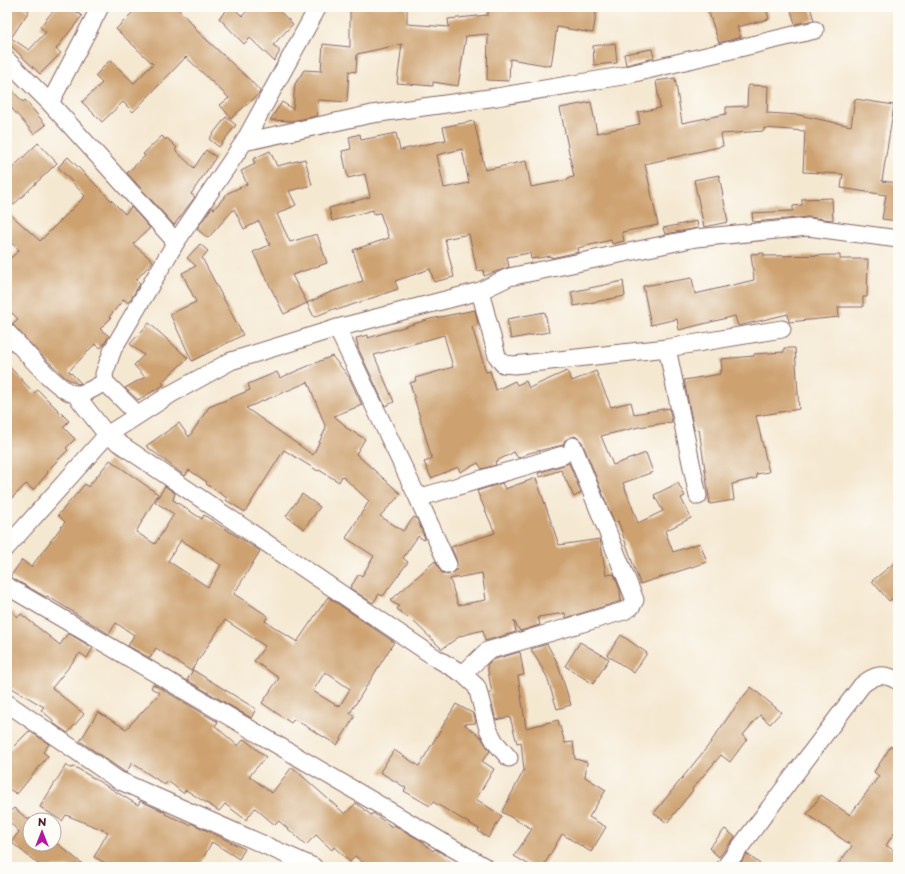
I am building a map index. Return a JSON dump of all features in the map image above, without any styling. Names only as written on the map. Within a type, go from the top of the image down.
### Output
[{"type":"street","points":[[50,103],[100,7]]},
{"type":"street","points":[[137,414],[104,382],[104,374],[113,349],[176,242],[244,142],[318,7]]},
{"type":"street","points":[[244,142],[372,114],[497,97],[622,76],[815,30]]},
{"type":"street","points":[[7,60],[50,103],[176,242]]},
{"type":"street","points":[[7,547],[107,434],[137,414],[231,361],[337,328],[480,291],[509,277],[696,238],[808,226],[898,239]]},
{"type":"street","points":[[480,291],[497,356],[503,364],[514,365],[667,348],[782,329]]},
{"type":"street","points":[[337,328],[418,498],[448,565]]},
{"type":"street","points":[[7,332],[60,388],[75,394],[107,434],[436,658],[463,674],[477,687],[488,729],[495,742],[509,758]]},
{"type":"street","points":[[667,348],[698,496]]},
{"type":"street","points":[[75,394],[88,392],[104,382]]},
{"type":"street","points":[[418,498],[568,451],[635,600],[631,607],[624,611],[487,652],[463,674]]},
{"type":"street","points":[[7,586],[485,867]]},
{"type":"street","points":[[725,867],[862,685],[872,677],[881,674],[898,681]]},
{"type":"street","points":[[7,703],[118,780],[314,867]]},
{"type":"building","points":[[11,7],[23,7],[29,11],[11,38],[29,50],[46,32],[40,27],[56,7],[70,7],[82,16],[56,49],[61,53],[40,74],[8,43],[7,44],[7,13]]},
{"type":"building","points":[[138,7],[176,7],[195,27],[194,28],[250,80],[260,91],[259,94],[231,118],[220,105],[229,98],[186,57],[133,112],[123,102],[102,122],[82,102],[102,83],[95,76],[110,60],[134,83],[153,64],[116,29]]},
{"type":"building","points":[[230,7],[233,7],[242,16],[251,7],[275,7],[293,24],[273,45],[279,49],[279,53],[274,61],[250,38],[244,44],[219,18]]},
{"type":"building","points":[[350,7],[407,7],[407,24],[449,27],[448,19],[488,15],[488,8],[597,7],[593,33],[557,27],[551,66],[510,59],[509,81],[487,80],[488,34],[466,36],[458,86],[433,82],[433,86],[397,83],[402,44],[357,54],[356,72],[349,71],[347,102],[318,100],[317,116],[292,121],[270,120],[282,102],[293,109],[295,84],[304,70],[321,71],[323,44],[350,47]]},
{"type":"building","points":[[707,7],[766,7],[769,19],[737,27],[741,37],[719,43]]},
{"type":"building","points":[[790,7],[810,7],[814,20],[795,24]]},
{"type":"building","points":[[615,43],[617,63],[594,65],[593,46]]},
{"type":"building","points":[[652,49],[654,58],[626,65],[624,54]]},
{"type":"building","points":[[675,78],[682,123],[726,114],[726,107],[747,106],[748,85],[768,86],[767,113],[799,115],[851,126],[855,99],[894,105],[882,181],[898,183],[898,221],[882,219],[886,195],[841,188],[843,174],[803,172],[805,131],[764,128],[764,131],[721,134],[723,146],[645,164],[658,225],[622,232],[624,241],[612,244],[611,240],[578,248],[579,252],[551,258],[551,256],[531,259],[530,253],[507,257],[509,267],[484,276],[483,270],[477,271],[469,234],[445,239],[454,277],[434,282],[430,269],[395,281],[398,289],[337,310],[336,308],[314,317],[307,303],[331,292],[363,281],[353,250],[389,238],[380,213],[373,214],[373,210],[332,221],[329,208],[370,197],[365,174],[348,178],[342,151],[351,149],[349,137],[360,134],[361,140],[396,133],[400,150],[446,140],[443,127],[474,121],[485,170],[526,161],[531,187],[568,180],[568,178],[574,177],[560,108],[591,102],[597,133],[640,124],[638,112],[660,108],[656,81]],"holes":[[[462,149],[469,183],[444,188],[437,155]]]},
{"type":"building","points":[[7,85],[23,102],[25,100],[46,125],[34,134],[7,103]]},
{"type":"building","points":[[226,117],[236,125],[219,147],[209,139]]},
{"type":"building","points":[[162,136],[166,140],[167,138],[177,148],[175,150],[194,168],[206,150],[216,157],[191,194],[195,197],[174,225],[127,173],[145,156],[143,154]]},
{"type":"building","points":[[38,143],[57,163],[7,211],[7,173]]},
{"type":"building","points":[[270,151],[277,166],[305,159],[312,185],[289,191],[296,205],[277,214],[290,242],[317,234],[327,263],[292,275],[307,303],[284,314],[253,252],[270,245],[259,221],[244,229],[234,209],[208,238],[197,229],[212,207],[214,209],[228,193],[247,184],[241,171],[255,164],[253,159]]},
{"type":"building","points":[[68,157],[125,214],[131,207],[150,228],[133,244],[153,261],[136,280],[140,284],[128,303],[124,299],[109,317],[111,318],[100,329],[109,336],[101,348],[95,344],[69,371],[81,383],[78,384],[66,378],[37,351],[12,324],[18,319],[7,308],[7,262],[19,250],[7,239],[7,211],[40,241],[85,196],[58,167]]},
{"type":"building","points":[[719,175],[728,222],[704,227],[694,180]]},
{"type":"building","points":[[832,198],[833,220],[807,217],[753,222],[752,213],[793,211],[793,206],[802,205],[802,199]]},
{"type":"building","points":[[697,221],[698,228],[665,234],[663,228]]},
{"type":"building","points":[[200,244],[208,251],[202,258],[243,335],[192,361],[170,314],[196,302],[182,273],[196,266],[187,258]]},
{"type":"building","points":[[764,253],[764,256],[840,255],[840,259],[868,259],[867,297],[863,297],[863,307],[838,307],[839,317],[789,322],[788,314],[738,326],[735,316],[679,330],[677,319],[651,325],[643,286],[692,278],[695,294],[754,280],[751,254]]},
{"type":"building","points":[[623,281],[625,296],[574,306],[571,292]]},
{"type":"building","points":[[475,310],[478,324],[472,327],[486,372],[490,371],[496,390],[515,381],[517,385],[526,381],[529,388],[567,371],[572,381],[596,371],[611,407],[631,402],[634,414],[669,408],[672,422],[639,427],[601,436],[613,465],[646,453],[653,472],[623,483],[638,523],[663,511],[654,495],[678,483],[685,496],[681,498],[691,518],[665,531],[673,552],[700,543],[707,562],[640,584],[618,521],[614,522],[582,442],[575,436],[565,440],[563,445],[529,453],[518,458],[514,452],[495,462],[496,465],[482,469],[478,463],[460,472],[458,467],[431,478],[424,462],[432,459],[410,383],[416,381],[415,378],[453,367],[444,335],[374,355],[394,402],[385,406],[357,346],[356,338],[368,335],[368,338],[430,319]]},
{"type":"building","points":[[545,312],[549,332],[511,339],[507,319]]},
{"type":"building","points":[[149,323],[188,358],[162,382],[164,385],[138,400],[125,388],[145,377],[134,365],[144,355],[130,344]]},
{"type":"building","points":[[784,348],[795,348],[799,409],[756,416],[769,472],[756,474],[757,478],[732,484],[734,500],[710,504],[699,429],[694,430],[684,380],[720,374],[720,371],[722,371],[721,359],[754,356],[754,354],[784,352]]},
{"type":"building","points":[[332,356],[349,377],[362,405],[334,416],[346,426],[345,427],[365,439],[356,454],[401,494],[380,516],[403,531],[414,517],[417,519],[425,538],[424,540],[418,536],[403,558],[408,562],[383,596],[379,594],[373,603],[350,588],[359,574],[362,576],[374,556],[346,538],[369,501],[342,476],[339,482],[284,450],[245,512],[226,500],[227,498],[189,470],[185,476],[146,446],[179,423],[189,437],[209,407],[250,390],[248,384],[277,372],[280,378]],"holes":[[[308,382],[326,428],[313,455],[246,408]]]},
{"type":"building","points":[[7,364],[34,393],[38,390],[69,421],[63,427],[75,439],[66,448],[68,450],[46,472],[48,473],[33,490],[26,484],[7,503]]},
{"type":"building","points":[[110,460],[158,494],[136,532],[155,544],[174,514],[155,502],[165,486],[175,493],[173,500],[202,519],[204,515],[260,551],[234,594],[268,616],[265,621],[297,642],[328,597],[394,642],[350,713],[355,716],[337,745],[294,719],[291,723],[262,703],[279,678],[254,661],[265,646],[225,620],[191,671],[156,648],[150,658],[128,646],[134,635],[116,623],[109,634],[47,596],[46,597],[10,577],[22,560],[31,567],[65,522],[58,515],[85,484],[88,487]],"holes":[[[181,540],[221,565],[208,587],[168,561]],[[325,672],[350,689],[339,707],[313,691]]]},
{"type":"building","points":[[569,463],[581,493],[574,497],[561,470],[540,477],[538,473]]},
{"type":"building","points":[[536,478],[559,545],[600,539],[606,575],[614,574],[620,590],[621,601],[566,618],[565,613],[538,617],[540,625],[520,631],[514,621],[516,632],[485,641],[483,630],[460,636],[442,649],[409,617],[408,618],[397,609],[399,606],[390,601],[435,561],[442,573],[447,575],[456,571],[457,561],[451,547],[495,533],[477,491],[502,483],[505,489]],"holes":[[[482,573],[486,600],[458,605],[450,579]]]},
{"type":"building","points":[[302,494],[320,507],[304,529],[286,516]]},
{"type":"building","points":[[898,560],[898,594],[889,601],[872,581]]},
{"type":"building","points":[[7,607],[18,617],[21,614],[60,645],[68,633],[93,648],[87,658],[80,653],[52,688],[84,714],[68,733],[53,723],[54,721],[41,710],[44,707],[7,685]]},
{"type":"building","points":[[621,635],[647,653],[634,673],[607,655]]},
{"type":"building","points":[[580,642],[609,659],[593,684],[565,666]]},
{"type":"building","points":[[547,644],[557,662],[571,705],[557,709],[547,677],[531,649]]},
{"type":"building","points":[[520,652],[524,675],[518,676],[526,728],[558,720],[565,743],[573,742],[575,759],[587,762],[585,777],[606,790],[589,817],[606,827],[591,852],[562,834],[543,867],[533,867],[514,856],[532,829],[502,812],[524,770],[521,742],[517,743],[510,717],[496,720],[489,693],[492,693],[487,665],[492,660]]},
{"type":"building","points":[[193,670],[256,709],[251,718],[187,680]]},
{"type":"building","points":[[153,684],[218,722],[215,726],[238,746],[244,739],[266,757],[249,776],[272,793],[292,767],[345,814],[356,803],[371,815],[373,813],[392,827],[394,825],[420,840],[433,851],[435,849],[446,856],[445,857],[456,867],[369,867],[355,856],[350,862],[334,847],[332,850],[316,835],[306,845],[279,821],[275,825],[255,808],[246,820],[225,804],[219,811],[186,790],[183,793],[168,781],[165,785],[132,763],[126,773],[80,741],[98,712],[126,729],[160,693],[151,688]]},
{"type":"building","points":[[751,687],[781,712],[770,724],[760,715],[743,735],[747,739],[730,762],[721,755],[692,789],[693,790],[667,823],[654,813],[708,746]]},
{"type":"building","points":[[456,704],[474,714],[476,723],[464,724],[481,737],[490,751],[482,761],[494,769],[476,799],[502,816],[488,838],[478,831],[479,829],[433,802],[430,806],[404,791],[406,788],[380,772],[394,750],[419,766]]},
{"type":"building","points":[[29,731],[49,744],[43,752],[48,756],[17,794],[7,788],[7,753]]},
{"type":"building","points":[[891,746],[898,751],[898,828],[886,845],[898,854],[898,867],[836,867],[852,846],[807,814],[821,795],[850,815],[879,776],[874,772]]},
{"type":"building","points":[[66,765],[70,768],[75,767],[138,805],[140,801],[165,812],[165,814],[190,825],[191,823],[245,849],[239,859],[212,842],[198,867],[113,867],[94,857],[108,832],[66,815],[62,821],[62,812],[48,812],[40,807]]},
{"type":"building","points":[[14,808],[22,814],[22,851],[11,842],[19,832],[7,819],[7,814]]},
{"type":"building","points":[[725,829],[735,837],[719,857],[709,848]]},
{"type":"building","points":[[62,847],[86,867],[42,867],[23,852],[62,852]]},
{"type":"building","points":[[747,854],[764,867],[738,866]]}]
